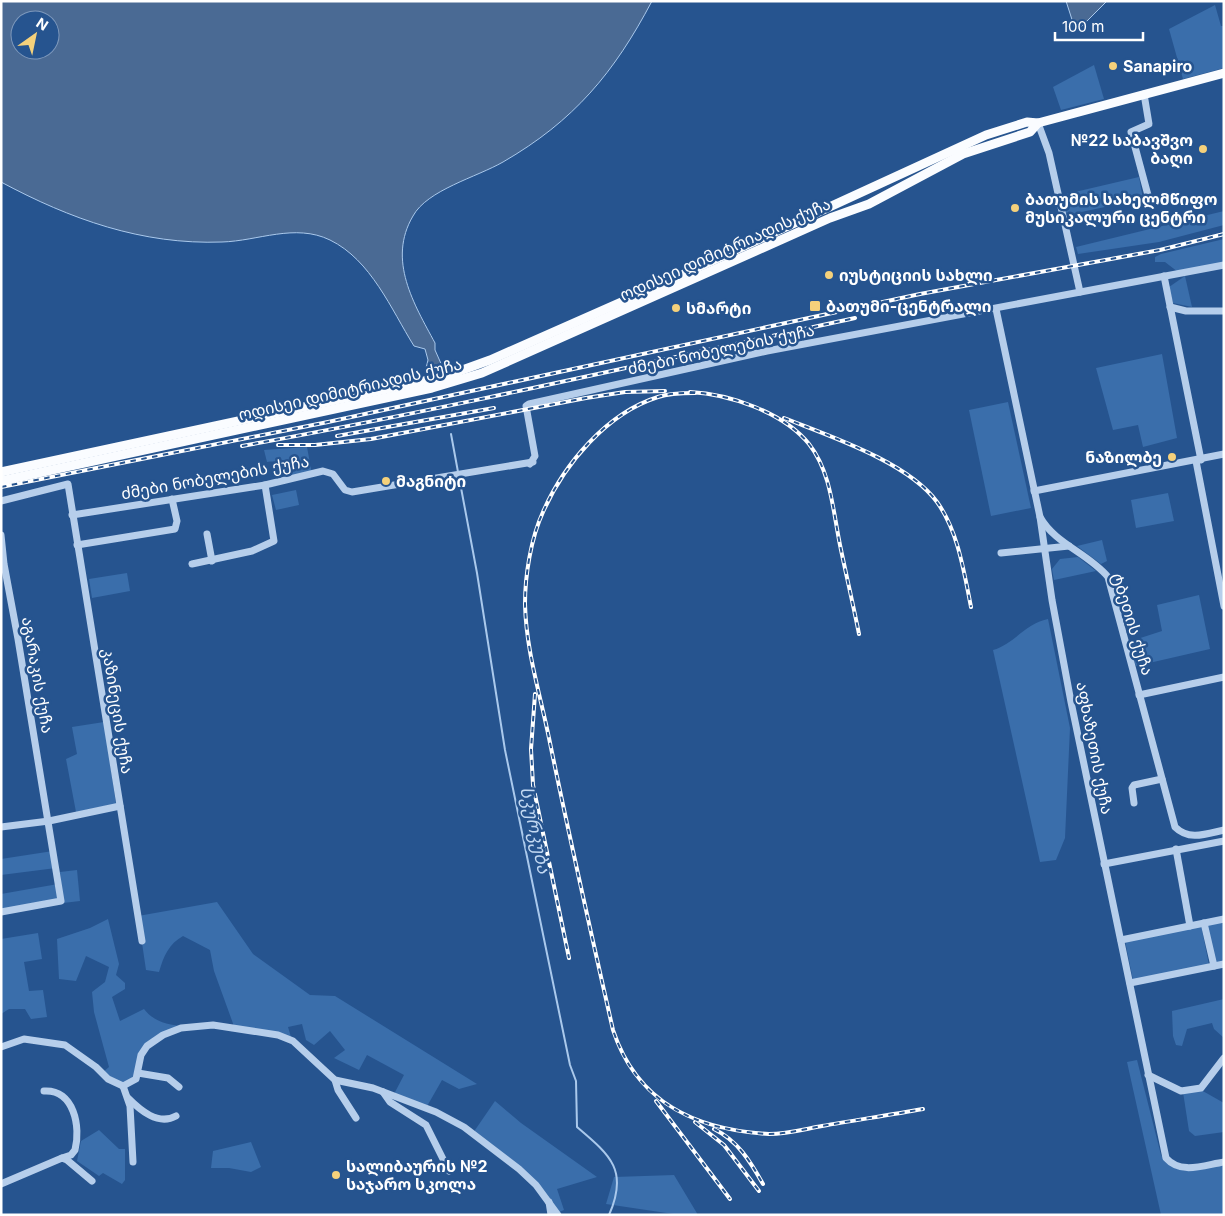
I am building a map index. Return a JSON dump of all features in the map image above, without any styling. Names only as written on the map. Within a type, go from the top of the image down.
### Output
[{"type":"main road","points":[[875,201],[876,193],[871,187],[986,135],[1027,122],[1038,122],[1224,73]]},
{"type":"main road","points":[[875,201],[963,154],[1030,132],[1038,122]]},
{"type":"main road","name":"ოდისეი დიმიტრიადის ქუჩა","points":[[1,472],[451,374],[498,356],[871,187]]},
{"type":"main road","points":[[853,196],[852,201],[855,209]]},
{"type":"main road","name":"ოდისეი დიმიტრიადის ქუჩა","points":[[1,481],[451,384],[482,373],[722,266],[875,201]]},
{"type":"street","points":[[1144,94],[1149,124],[1131,132],[1148,199]]},
{"type":"street","points":[[1038,122],[1049,153],[1080,292]]},
{"type":"street","name":"ძმები ნობელების ქუჩა","points":[[72,515],[265,485],[327,472],[333,474],[345,490],[350,492],[530,464],[537,455],[527,413],[526,406],[529,404],[729,360],[1224,265]]},
{"type":"street","points":[[1164,276],[1220,567],[1224,606]]},
{"type":"street","points":[[1170,307],[1186,311],[1224,311]]},
{"type":"street","name":"ტბეთის ქუჩა","points":[[996,309],[1040,517],[1052,534],[1097,566],[1108,577],[1175,827],[1182,835],[1192,837],[1213,832]]},
{"type":"street","points":[[1034,491],[1224,454]]},
{"type":"street","name":"კაზინეცის ქუჩა","points":[[1,501],[68,484],[142,941]]},
{"type":"street","points":[[192,564],[252,551],[274,541],[265,485]]},
{"type":"street","points":[[77,545],[175,529],[177,521],[172,499]]},
{"type":"street","name":"აფხაზეთის ქუჩა","points":[[1040,517],[1058,635],[1166,1158],[1172,1165],[1181,1168],[1224,1162]]},
{"type":"street","points":[[207,534],[212,560]]},
{"type":"street","name":"აგარაკის ქუჩა","points":[[1,535],[4,564],[49,821],[61,901],[1,912]]},
{"type":"street","points":[[1001,553],[1070,546]]},
{"type":"street","points":[[1139,695],[1224,677]]},
{"type":"street","points":[[1134,803],[1132,788],[1134,785],[1162,779]]},
{"type":"street","points":[[1,827],[49,821],[120,806]]},
{"type":"street","points":[[1104,864],[1220,842],[1213,832],[1224,830]]},
{"type":"street","points":[[1176,850],[1190,926]]},
{"type":"street","points":[[1121,940],[1224,919]]},
{"type":"street","points":[[1204,923],[1214,966]]},
{"type":"street","points":[[1130,983],[1224,964]]},
{"type":"street","points":[[1,1047],[24,1039],[65,1045],[96,1067],[108,1079],[123,1086],[132,1083],[138,1073],[141,1055],[153,1040],[181,1028],[201,1025],[278,1035],[293,1041],[335,1080],[338,1090],[356,1118]]},
{"type":"street","points":[[1148,1075],[1181,1090],[1201,1088],[1224,1058]]},
{"type":"street","points":[[138,1073],[168,1078],[179,1087]]},
{"type":"street","points":[[335,1080],[364,1085],[436,1112],[464,1127],[519,1168],[558,1215]]},
{"type":"street","points":[[123,1086],[130,1106],[133,1162]]},
{"type":"street","points":[[1,1184],[70,1155],[76,1150],[76,1116],[63,1095],[53,1090],[44,1091]]},
{"type":"street","points":[[383,1092],[390,1102],[426,1125],[449,1171]]},
{"type":"street","points":[[126,1096],[140,1110],[153,1117],[170,1120],[176,1116]]},
{"type":"street","points":[[62,1158],[92,1181]]},
{"type":"street","points":[[549,1202],[551,1215]]},
{"type":"shaded area","points":[[1,1],[652,1],[623,51],[607,73],[590,93],[551,130],[503,162],[441,191],[420,207],[413,216],[406,232],[403,249],[406,281],[419,313],[435,343],[435,350],[443,368],[425,372],[428,360],[425,349],[414,346],[369,273],[344,249],[330,240],[317,235],[303,233],[276,234],[222,242],[192,242],[163,239],[107,227],[80,218],[1,182]]},
{"type":"shaded area","points":[[1066,1],[1107,1],[1076,32]]},
{"type":"shaded area","points":[[1215,5],[1221,26],[1224,26],[1224,68],[1183,79],[1169,29]]},
{"type":"shaded area","points":[[1094,65],[1104,99],[1061,110],[1053,87]]},
{"type":"shaded area","points":[[1139,177],[1143,199],[1067,215],[1062,195]]},
{"type":"shaded area","points":[[1224,211],[1224,225],[1159,242],[1078,254],[1076,247]]},
{"type":"shaded area","points":[[1224,239],[1224,263],[1178,272],[1165,262],[1155,262],[1155,257],[1161,254]]},
{"type":"shaded area","points":[[1185,276],[1192,307],[1173,303],[1169,287]]},
{"type":"shaded area","points":[[1162,354],[1177,438],[1143,447],[1138,425],[1113,430],[1096,368]]},
{"type":"shaded area","points":[[1008,402],[1031,508],[991,516],[969,410]]},
{"type":"shaded area","points":[[307,447],[312,474],[294,478],[284,464],[267,462],[264,450]]},
{"type":"shaded area","points":[[296,490],[299,505],[276,510],[272,495]]},
{"type":"shaded area","points":[[1168,493],[1174,521],[1136,528],[1131,500]]},
{"type":"shaded area","points":[[1102,540],[1107,561],[1101,564],[1077,546]]},
{"type":"shaded area","points":[[1078,557],[1096,571],[1054,580],[1052,569],[1060,559]]},
{"type":"shaded area","points":[[127,573],[130,591],[92,598],[89,579]]},
{"type":"shaded area","points":[[1199,595],[1210,649],[1136,666],[1128,642],[1162,631],[1157,605]]},
{"type":"shaded area","points":[[1048,619],[1070,728],[1065,838],[1056,860],[1040,862],[993,650],[1040,621]]},
{"type":"shaded area","points":[[104,722],[116,804],[76,812],[66,759],[77,754],[72,727]]},
{"type":"shaded area","points":[[53,851],[56,868],[1,875],[1,859]]},
{"type":"shaded area","points":[[77,870],[80,901],[63,903],[60,872]]},
{"type":"shaded area","points":[[58,884],[61,901],[1,912],[1,894]]},
{"type":"shaded area","points":[[217,902],[253,954],[310,995],[335,996],[477,1084],[459,1089],[442,1080],[426,1108],[393,1096],[404,1075],[367,1055],[359,1070],[334,1058],[345,1050],[330,1031],[314,1045],[306,1040],[302,1024],[288,1027],[291,1037],[235,1029],[214,971],[210,950],[183,936],[168,951],[159,972],[146,970],[138,916]]},
{"type":"shaded area","points":[[108,919],[119,964],[116,975],[125,983],[125,989],[112,997],[120,1021],[144,1009],[157,1020],[185,1027],[147,1046],[138,1073],[123,1086],[102,1073],[109,1067],[94,1012],[92,992],[105,982],[109,967],[86,956],[76,981],[59,979],[57,939],[90,928]]},
{"type":"shaded area","points":[[1224,920],[1224,962],[1215,964],[1206,923]]},
{"type":"shaded area","points":[[1201,925],[1209,965],[1133,980],[1125,941]]},
{"type":"shaded area","points":[[38,933],[42,959],[24,962],[29,991],[43,990],[47,1017],[31,1019],[25,1009],[9,1009],[1,1014],[1,939]]},
{"type":"shaded area","points":[[1224,999],[1224,1038],[1214,1029],[1212,1023],[1187,1029],[1182,1046],[1176,1045],[1173,1036],[1172,1011]]},
{"type":"shaded area","points":[[1137,1060],[1161,1155],[1167,1163],[1181,1170],[1197,1170],[1224,1164],[1224,1215],[1161,1215],[1127,1062]]},
{"type":"shaded area","points":[[1201,1090],[1224,1103],[1224,1132],[1195,1136],[1189,1131],[1183,1092]]},
{"type":"shaded area","points":[[495,1101],[521,1123],[597,1177],[557,1189],[564,1210],[557,1213],[543,1193],[473,1133]]},
{"type":"shaded area","points":[[99,1130],[119,1149],[125,1149],[125,1180],[122,1184],[103,1173],[99,1176],[77,1161],[81,1141]]},
{"type":"shaded area","points":[[251,1142],[261,1167],[251,1172],[229,1168],[211,1168],[213,1151]]},
{"type":"shaded area","points":[[674,1175],[698,1215],[680,1215],[606,1204],[614,1177]]},
{"type":"waterway","name":"სკურკუბა","points":[[451,434],[458,472]]},
{"type":"waterway","name":"სკურკუბა","points":[[459,477],[477,573],[505,750],[570,1065],[576,1081],[577,1127],[607,1155],[616,1175],[615,1199],[609,1215]]},
{"type":"railway","points":[[1,487],[328,422],[920,294],[1160,250],[1224,234]]},
{"type":"railway","points":[[242,446],[472,401],[855,318]]},
{"type":"railway","points":[[278,445],[315,445],[371,439],[586,398],[625,392],[665,391]]},
{"type":"railway","points":[[690,392],[721,396],[754,407],[785,423],[809,444],[827,479],[859,634]]},
{"type":"railway","points":[[695,393],[667,395],[639,405],[621,415],[589,442],[563,476],[543,512],[532,545],[526,581],[526,621],[531,655],[613,1030],[624,1055],[637,1076],[654,1094],[673,1108],[694,1119],[717,1126],[742,1131],[776,1134],[923,1109]]},
{"type":"railway","points":[[337,436],[494,408]]},
{"type":"railway","points":[[784,418],[866,452],[888,463],[924,488],[937,502],[950,526],[959,552],[971,607]]},
{"type":"railway","points":[[535,694],[531,749],[533,785],[569,958]]},
{"type":"railway","points":[[656,1101],[730,1199]]},
{"type":"railway","points":[[695,1122],[724,1145],[759,1191]]},
{"type":"railway","points":[[714,1129],[737,1146],[763,1184]]},
{"type":"place","name":"Sanapiro","points":[[1113,66]]},
{"type":"place","name":"№22 საბავშვო ბაღი","points":[[1203,149]]},
{"type":"place","name":"ბათუმის სახელმწიფო მუსიკალური ცენტრი","points":[[1015,208]]},
{"type":"place","name":"იუსტიციის სახლი","points":[[829,275]]},
{"type":"place","name":"ბათუმი-ცენტრალი","points":[[815,306]]},
{"type":"place","name":"სმარტი","points":[[676,308]]},
{"type":"place","name":"ნაზილბე","points":[[1172,457]]},
{"type":"place","name":"მაგნიტი","points":[[386,481]]},
{"type":"place","name":"სალიბაურის №2 საჯარო სკოლა","points":[[336,1175]]}]
